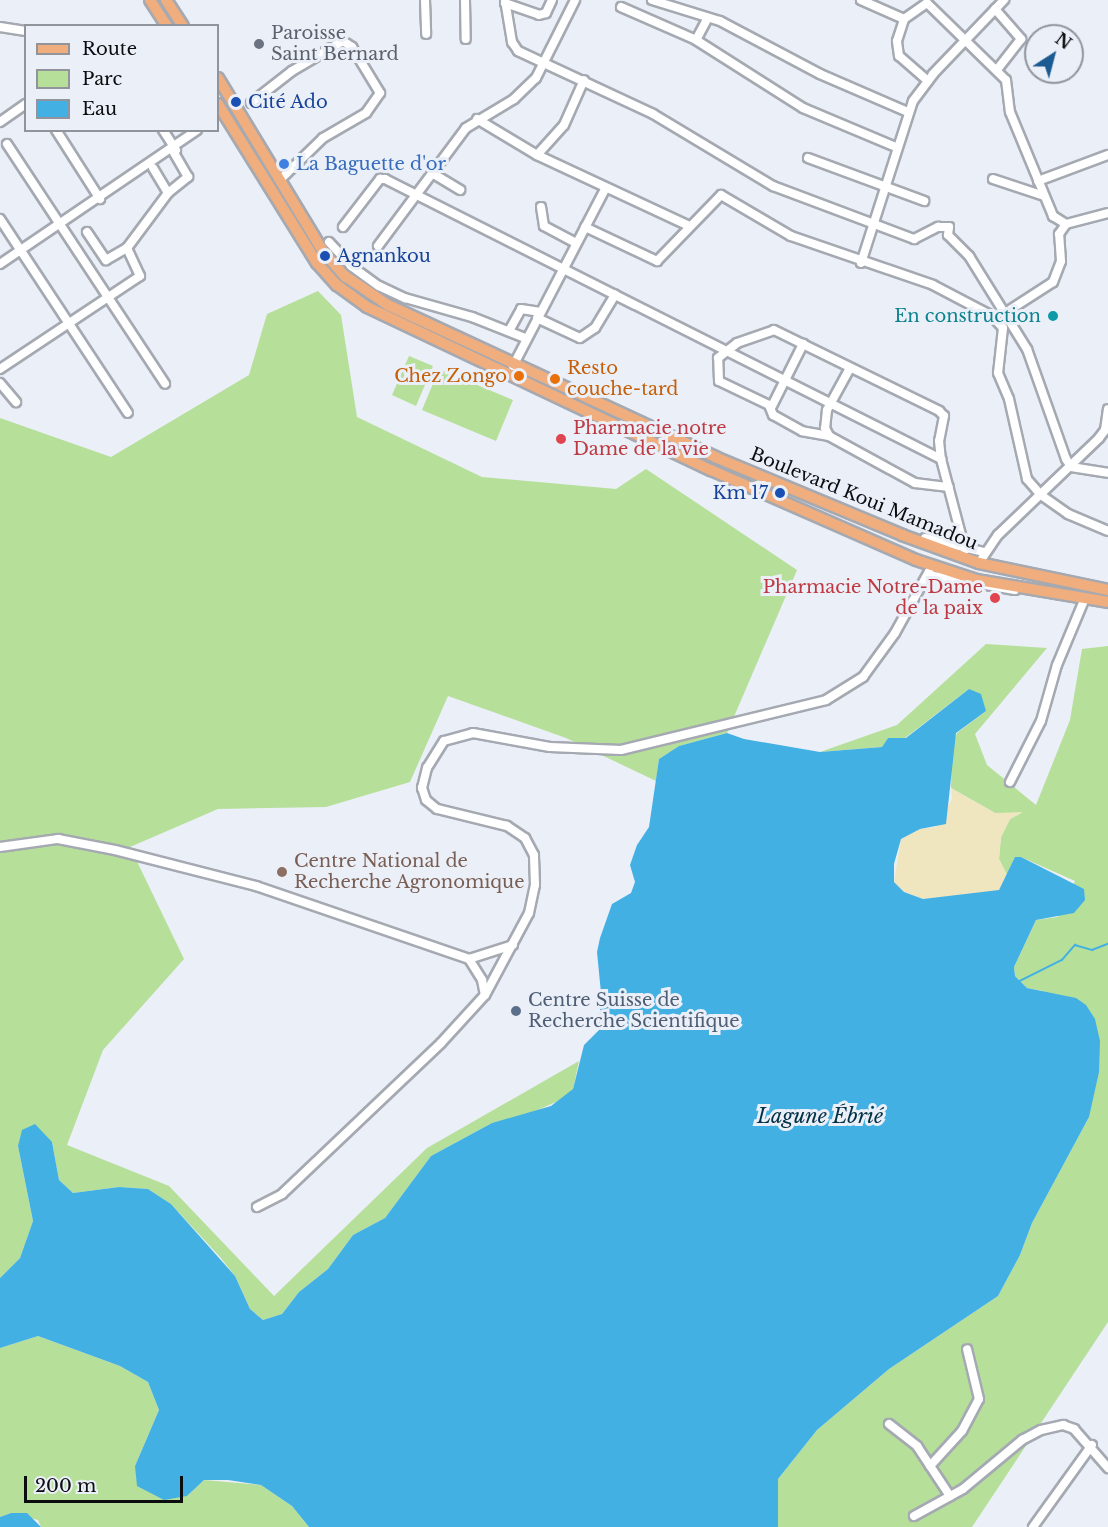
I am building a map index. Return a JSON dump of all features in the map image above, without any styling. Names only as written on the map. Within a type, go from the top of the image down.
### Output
[{"type":"main road","points":[[150,0],[166,24]]},
{"type":"main road","points":[[166,0],[182,24]]},
{"type":"main road","name":"Boulevard Koui Mamadou","points":[[219,80],[322,250],[353,283],[388,305],[514,364],[863,519],[962,554],[980,563],[1108,590]]},
{"type":"main road","name":"Boulevard Koui Mamadou","points":[[219,106],[300,236],[337,285],[376,311],[930,570],[1042,592],[1108,602]]},
{"type":"main road","points":[[952,573],[962,554]]},
{"type":"street","points":[[425,0],[426,34]]},
{"type":"street","points":[[465,0],[466,39]]},
{"type":"street","points":[[552,0],[544,15],[505,1],[513,47],[652,114],[773,186],[917,240],[938,227],[949,226],[948,235],[969,256],[1033,362],[1071,467]]},
{"type":"street","points":[[378,246],[432,173],[477,119],[525,90],[545,64],[575,0]]},
{"type":"street","points":[[861,0],[904,19]]},
{"type":"street","points":[[861,263],[908,112],[928,81],[1004,0]]},
{"type":"street","points":[[656,1],[707,19],[720,21],[820,74],[908,112]]},
{"type":"street","points":[[928,81],[897,53],[904,19],[926,2],[1006,80],[1010,112],[1044,196],[1053,216],[1066,224]]},
{"type":"street","points":[[621,7],[696,40],[803,108],[896,147]]},
{"type":"street","points":[[995,9],[1022,39],[997,70]]},
{"type":"street","points":[[696,40],[707,19]]},
{"type":"street","points":[[0,27],[24,31]]},
{"type":"street","points":[[252,103],[292,71],[343,41],[352,47],[380,93],[366,113],[323,138],[281,179]]},
{"type":"street","points":[[537,155],[564,125],[584,80]]},
{"type":"street","points":[[0,122],[24,105]]},
{"type":"street","points":[[477,119],[537,155],[605,189],[689,226]]},
{"type":"street","points":[[57,132],[100,199]]},
{"type":"street","points":[[87,232],[106,260],[127,248],[168,193],[188,177],[164,132]]},
{"type":"street","points":[[100,199],[153,168],[195,132]]},
{"type":"street","points":[[0,264],[202,132]]},
{"type":"street","points":[[7,144],[110,297],[165,384]]},
{"type":"street","points":[[1038,181],[1108,155]]},
{"type":"street","points":[[808,158],[924,201]]},
{"type":"street","points":[[153,168],[168,193]]},
{"type":"street","points":[[432,173],[460,190]]},
{"type":"street","points":[[343,227],[382,178],[941,459]]},
{"type":"street","points":[[993,179],[1044,196]]},
{"type":"street","points":[[509,375],[525,338],[605,189]]},
{"type":"street","points":[[585,227],[657,261],[721,195],[782,232],[861,263],[933,285],[1001,323],[1004,339],[998,373],[1012,409],[1025,474],[1041,495],[1068,513],[1108,531]]},
{"type":"street","points":[[541,207],[541,223],[576,243]]},
{"type":"street","points":[[1005,313],[1053,282],[1061,261],[1059,234],[1066,224],[1108,213]]},
{"type":"street","points":[[0,219],[129,413]]},
{"type":"street","points":[[329,242],[351,266],[379,286],[405,298],[525,338]]},
{"type":"street","points":[[0,369],[140,276],[127,248]]},
{"type":"street","points":[[509,331],[521,309],[538,315],[580,338],[595,328],[615,295]]},
{"type":"street","points":[[771,408],[717,378],[717,360],[725,349],[770,330],[939,411],[944,416],[939,441],[941,459],[962,554],[984,552]]},
{"type":"street","points":[[803,344],[771,408],[773,415],[802,431],[829,436],[915,483],[949,487]]},
{"type":"street","points":[[829,436],[825,428],[832,404],[850,368]]},
{"type":"street","points":[[0,383],[16,402]]},
{"type":"street","points":[[980,563],[984,552],[1071,467],[1105,430],[1108,409]]},
{"type":"street","points":[[1071,467],[1108,473]]},
{"type":"street","points":[[257,1207],[282,1194],[441,1043],[485,995],[513,945],[533,894],[534,855],[525,838],[507,826],[437,809],[426,800],[422,788],[427,768],[444,741],[473,733],[559,748],[621,750],[826,700],[863,677],[930,570],[1001,590],[1042,592]]},
{"type":"street","points":[[1010,782],[1041,721],[1057,665],[1085,598]]},
{"type":"street","points":[[0,847],[58,839],[115,850],[256,886],[469,959],[513,945]]},
{"type":"street","points":[[469,959],[482,981],[485,995]]},
{"type":"street","points":[[930,1466],[962,1431],[979,1399],[967,1349]]},
{"type":"street","points":[[889,1424],[917,1446],[950,1496]]},
{"type":"street","points":[[914,1516],[950,1496],[1041,1430],[1063,1425],[1092,1445],[1108,1468]]},
{"type":"street","points":[[1033,1527],[1092,1445]]},
{"type":"green space","points":[[318,291],[341,315],[357,417],[482,477],[616,489],[646,469],[797,570],[727,733],[679,746],[659,759],[656,781],[566,738],[448,696],[410,782],[326,807],[218,809],[130,847],[184,959],[103,1050],[67,1145],[169,1186],[274,1296],[427,1148],[579,1061],[573,1089],[565,1098],[531,1113],[492,1123],[431,1156],[385,1218],[353,1235],[328,1269],[299,1292],[282,1314],[263,1320],[250,1309],[235,1276],[220,1257],[171,1204],[148,1189],[119,1187],[73,1193],[59,1180],[52,1142],[18,1146],[33,1221],[20,1258],[0,1278],[0,418],[111,457],[249,375],[267,314]]},
{"type":"green space","points":[[409,356],[433,366],[416,406],[392,395]]},
{"type":"green space","points":[[439,369],[513,400],[496,441],[422,410]]},
{"type":"green space","points":[[986,644],[1047,648],[975,734],[987,765],[1036,805],[1070,720],[1082,649],[1108,646],[1108,1322],[972,1527],[778,1527],[778,1479],[817,1430],[889,1369],[998,1296],[1020,1255],[1032,1223],[1089,1117],[1043,991],[1027,988],[1015,976],[1014,967],[1036,920],[1058,917],[1075,881],[1021,857],[1015,858],[1008,877],[999,859],[1001,837],[1010,819],[1021,813],[995,813],[951,788],[952,746],[957,733],[986,711],[969,689],[905,738],[888,738],[882,747],[820,752],[897,725]]},
{"type":"green space","points":[[38,1336],[120,1366],[148,1382],[159,1410],[135,1466],[187,1496],[204,1480],[261,1485],[292,1506],[309,1527],[41,1527],[38,1520],[11,1513],[0,1517],[0,1348]]},
{"type":"sand","points":[[951,788],[995,813],[1023,812],[1010,819],[1001,837],[999,859],[1008,877],[1000,890],[957,897],[923,899],[904,892],[894,882],[901,839],[920,829],[936,827],[952,799]]},
{"type":"water","name":"Lagune Ébrié","points":[[969,689],[981,694],[986,711],[956,733],[946,824],[920,829],[901,839],[894,864],[894,882],[904,892],[923,899],[999,890],[1015,857],[1021,857],[1084,889],[1085,900],[1074,913],[1036,920],[1014,967],[1015,976],[1027,988],[1076,998],[1086,1005],[1095,1019],[1100,1041],[1099,1072],[1089,1117],[1032,1223],[1020,1255],[998,1296],[889,1369],[817,1430],[778,1479],[778,1527],[309,1527],[292,1506],[261,1485],[228,1480],[204,1480],[187,1496],[164,1500],[137,1486],[135,1466],[159,1410],[148,1382],[120,1366],[38,1336],[0,1348],[0,1278],[20,1258],[33,1221],[18,1146],[22,1130],[35,1124],[52,1142],[59,1180],[73,1193],[119,1187],[148,1189],[171,1204],[235,1276],[250,1309],[263,1320],[282,1314],[299,1292],[328,1269],[353,1235],[385,1218],[431,1156],[492,1123],[551,1106],[573,1089],[584,1045],[599,1030],[601,993],[597,952],[600,938],[612,904],[631,893],[635,882],[630,865],[637,845],[649,827],[659,759],[679,746],[727,733],[744,739],[820,752],[882,747],[888,738],[906,738]]},
{"type":"water","points":[[11,1513],[27,1513],[41,1527],[0,1527],[0,1517]]},
{"type":"waterway","points":[[1020,981],[1062,960],[1075,945],[1092,950],[1108,944]]},
{"type":"place","name":"Paroisse Saint Bernard","points":[[259,44]]},
{"type":"place","name":"Cité Ado","points":[[236,102]]},
{"type":"place","name":"La Baguette d'or","points":[[284,164]]},
{"type":"place","name":"Agnankou","points":[[325,256]]},
{"type":"place","name":"En construction","points":[[1053,316]]},
{"type":"place","name":"Chez Zongo","points":[[519,376]]},
{"type":"place","name":"Resto couche-tard","points":[[555,379]]},
{"type":"place","name":"Pharmacie notre Dame de la vie","points":[[561,439]]},
{"type":"place","name":"Km 17","points":[[780,493]]},
{"type":"place","name":"Pharmacie Notre-Dame de la paix","points":[[995,598]]},
{"type":"place","name":"Centre National de Recherche Agronomique","points":[[282,872]]},
{"type":"place","name":"Centre Suisse de Recherche Scientifique","points":[[516,1011]]}]
